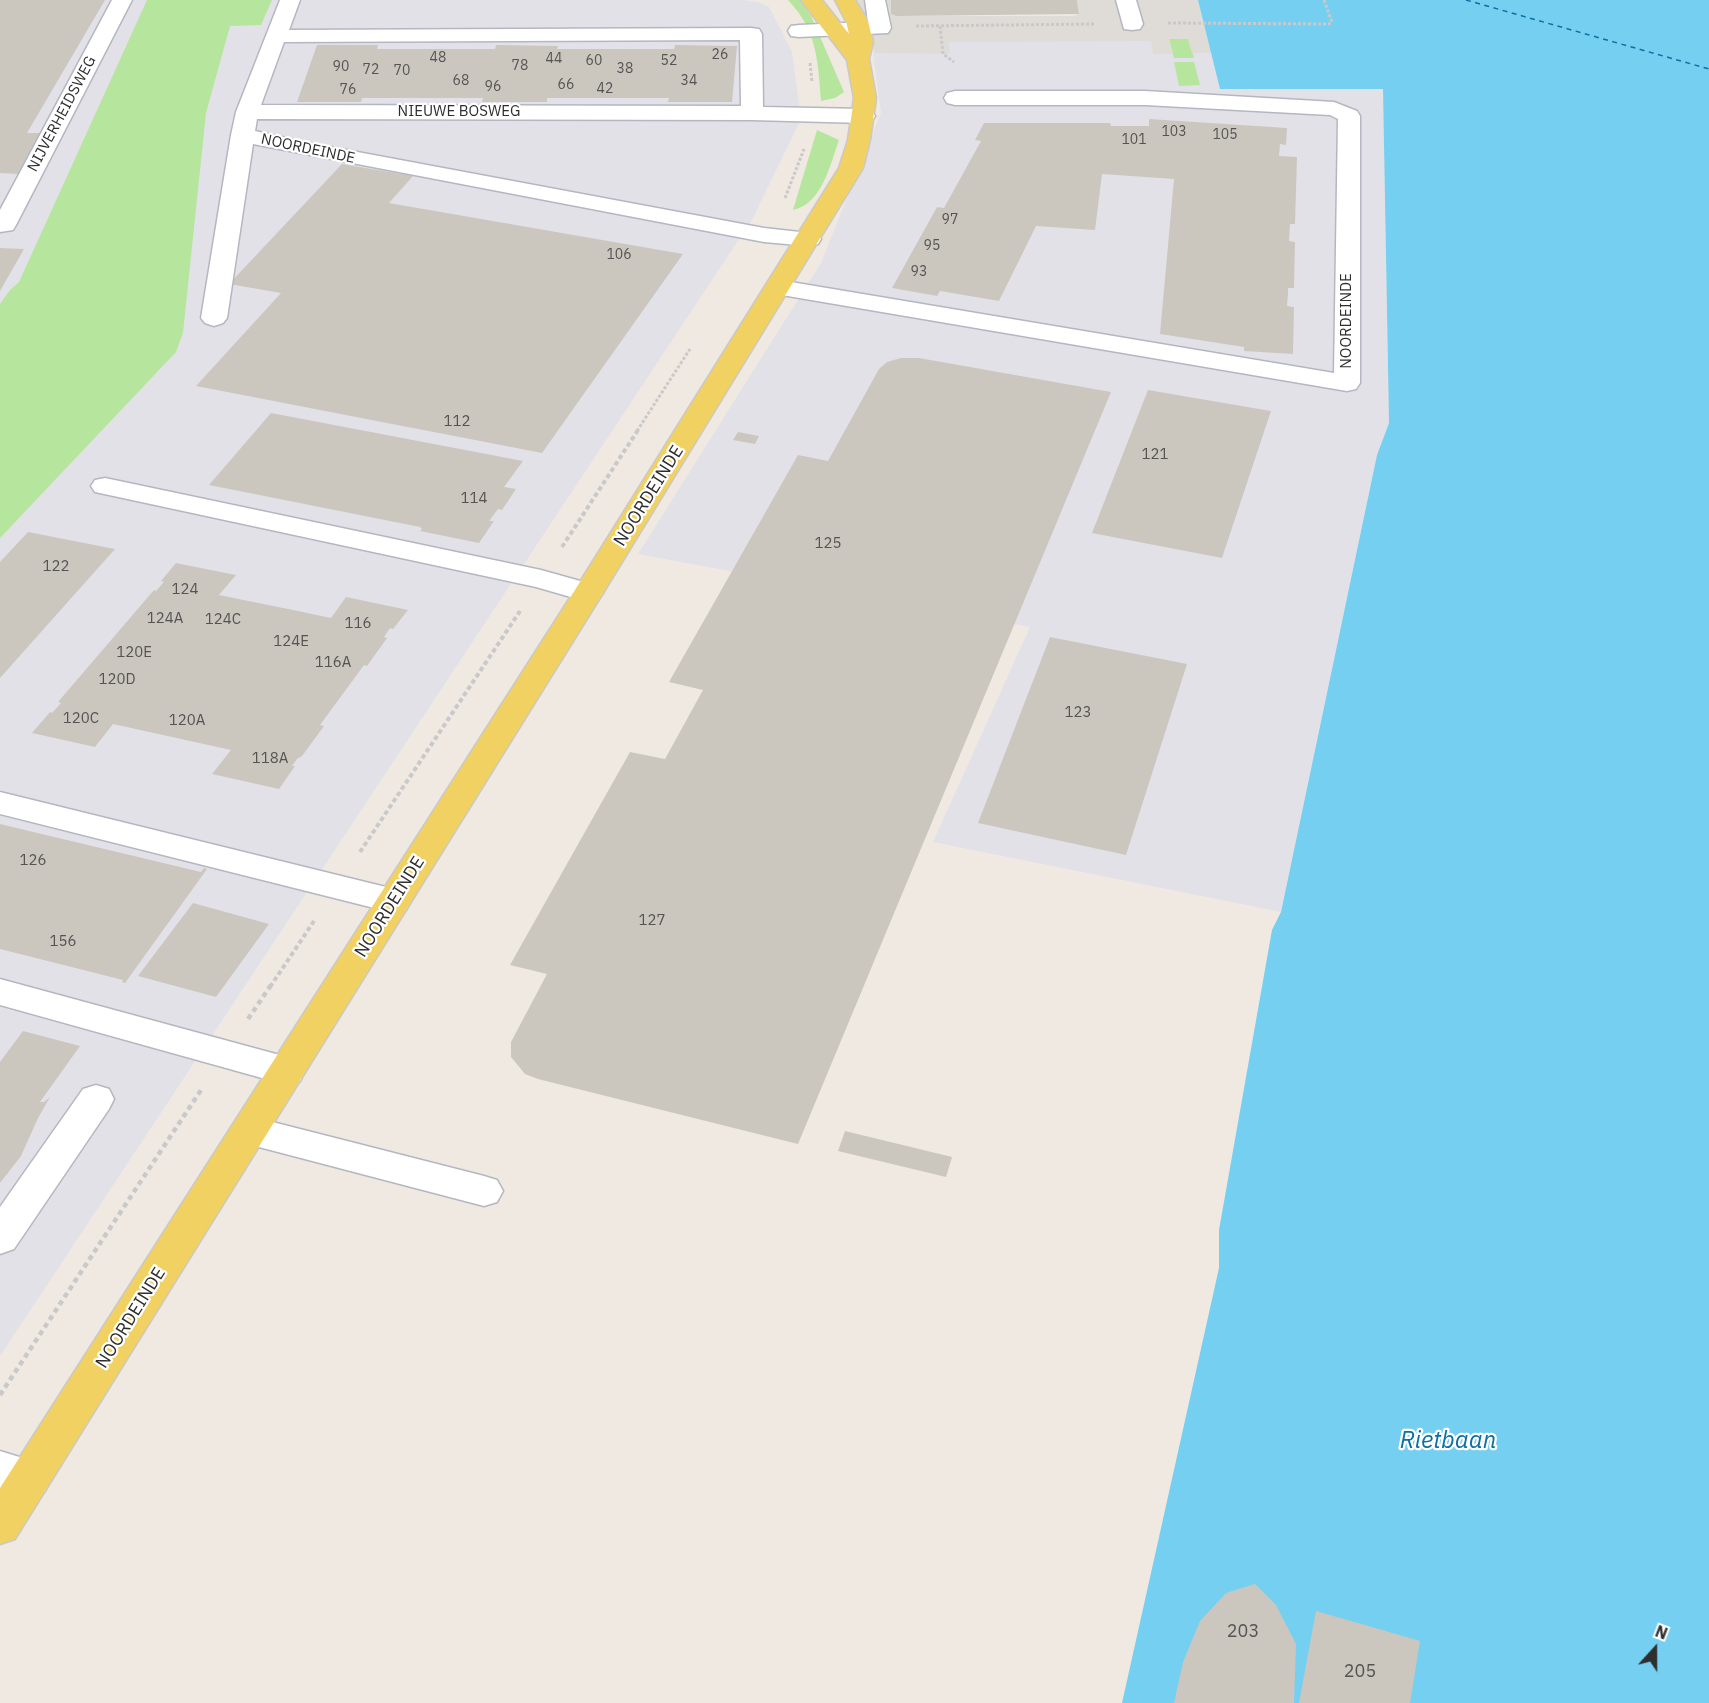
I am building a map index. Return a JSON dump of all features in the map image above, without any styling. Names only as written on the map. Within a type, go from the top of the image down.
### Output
[{"type":"main road","points":[[811,0],[858,59]]},
{"type":"main road","name":"NOORDEINDE","points":[[0,1525],[15,1474],[249,1131],[779,288],[851,168],[864,116],[865,98],[858,59],[862,42],[859,28],[845,0]]},
{"type":"street","name":"NIJVERHEIDSWEG","points":[[2,225],[122,0]]},
{"type":"street","points":[[214,318],[245,123],[290,0]]},
{"type":"street","points":[[1126,0],[1132,24]]},
{"type":"street","points":[[799,31],[880,28],[878,10]]},
{"type":"street","points":[[275,36],[751,34],[752,113]]},
{"type":"street","name":"NOORDEINDE","points":[[779,288],[1347,382],[1349,116],[1334,109],[1145,98],[955,98]]},
{"type":"street","name":"NIEUWE BOSWEG","points":[[245,123],[752,113],[864,116]]},
{"type":"street","name":"NOORDEINDE","points":[[245,123],[304,149],[764,235],[809,239]]},
{"type":"street","points":[[105,486],[541,579],[588,593]]},
{"type":"street","points":[[0,803],[338,885],[394,901]]},
{"type":"street","points":[[0,992],[226,1052],[287,1071]]},
{"type":"street","points":[[0,1238],[96,1099]]},
{"type":"street","points":[[249,1131],[484,1191]]},
{"type":"path","points":[[878,10],[914,26],[1203,22],[1329,24],[1332,22],[1324,0]]},
{"type":"path","points":[[940,26],[943,54],[954,62]]},
{"type":"path","points":[[764,235],[786,196],[803,150],[811,113],[811,74],[808,52],[799,31]]},
{"type":"path","points":[[0,1395],[541,579],[694,343]]},
{"type":"shaded area","points":[[0,0],[743,0],[758,2],[769,7],[792,52],[801,119],[753,218],[0,1356]]},
{"type":"shaded area","points":[[856,0],[891,0],[891,14],[896,16],[1073,16],[1079,14],[1077,0],[1198,0],[1212,53],[1192,53],[1188,39],[1169,39],[1173,54],[1153,54],[1151,41],[949,42],[950,54],[875,53],[862,9]]},
{"type":"shaded area","points":[[1203,25],[1221,89],[1383,89],[1389,423],[1377,455],[1281,912],[933,842],[1030,627],[638,554],[821,263],[881,113],[870,29]]},
{"type":"green space","points":[[147,0],[272,0],[261,25],[230,26],[206,113],[183,333],[176,352],[0,538],[0,304],[19,282]]},
{"type":"green space","points":[[788,0],[800,0],[811,16],[844,92],[835,98],[821,101],[814,47],[805,23]]},
{"type":"green space","points":[[1169,39],[1189,39],[1194,58],[1174,58]]},
{"type":"green space","points":[[1174,62],[1194,62],[1200,85],[1179,86]]},
{"type":"green space","points":[[817,130],[839,140],[824,182],[818,192],[803,206],[793,210]]},
{"type":"water","name":"Rietbaan","points":[[1198,0],[1709,0],[1709,1703],[1122,1703],[1219,1268],[1219,1230],[1272,930],[1281,912],[1377,455],[1389,423],[1383,89],[1220,89]]},
{"type":"building","points":[[0,0],[105,0],[27,133],[42,133],[19,174],[0,173]]},
{"type":"building","points":[[891,0],[1077,0],[1079,14],[896,16],[891,14]]},
{"type":"building","points":[[317,45],[378,45],[377,49],[495,49],[496,45],[558,46],[557,49],[674,49],[675,45],[737,46],[732,102],[668,102],[669,98],[547,98],[547,102],[482,102],[483,98],[362,98],[361,102],[297,102]]},
{"type":"building","points":[[1149,119],[1287,128],[1286,145],[1280,144],[1279,156],[1297,157],[1295,224],[1290,224],[1289,241],[1295,242],[1294,288],[1288,288],[1287,306],[1294,307],[1293,354],[1244,351],[1244,347],[1160,334],[1174,179],[1102,174],[1095,230],[1036,226],[999,301],[940,291],[937,296],[892,288],[937,207],[944,208],[981,141],[975,140],[984,123],[1110,123],[1111,126],[1149,126]]},
{"type":"building","points":[[342,164],[413,176],[389,203],[683,254],[542,453],[196,386],[281,293],[229,284]]},
{"type":"building","points":[[0,248],[24,249],[0,291]]},
{"type":"building","points":[[901,358],[919,358],[1111,392],[798,1144],[525,1074],[511,1057],[511,1042],[547,974],[510,965],[630,752],[665,759],[703,690],[669,682],[798,455],[828,461],[879,369],[887,362]]},
{"type":"building","points":[[1148,390],[1271,411],[1222,558],[1092,533]]},
{"type":"building","points":[[271,413],[523,461],[504,487],[516,489],[502,510],[498,509],[489,521],[494,521],[479,543],[420,531],[422,529],[420,527],[209,485]]},
{"type":"building","points":[[738,432],[759,436],[755,444],[733,440]]},
{"type":"building","points":[[28,532],[115,549],[0,678],[0,562]]},
{"type":"building","points":[[176,563],[236,575],[219,595],[331,618],[346,597],[408,610],[393,629],[390,628],[384,637],[387,638],[367,666],[364,665],[320,725],[324,726],[292,766],[295,766],[279,789],[212,774],[231,750],[113,724],[95,747],[32,733],[61,703],[58,702],[154,590],[156,591],[164,582],[161,581]]},
{"type":"building","points":[[1050,637],[1187,664],[1126,855],[978,823]]},
{"type":"building","points":[[0,824],[201,872],[204,868],[207,869],[125,983],[122,982],[123,980],[0,949]]},
{"type":"building","points":[[193,903],[269,924],[216,997],[138,976]]},
{"type":"building","points":[[23,1031],[80,1046],[40,1102],[50,1097],[21,1156],[0,1183],[0,1062]]},
{"type":"building","points":[[845,1131],[952,1157],[946,1177],[838,1151]]},
{"type":"building","points":[[1255,1584],[1276,1605],[1296,1644],[1294,1703],[1174,1703],[1183,1662],[1200,1621],[1226,1593]]},
{"type":"building","points":[[1316,1611],[1420,1641],[1410,1703],[1299,1703]]},
{"type":"ferry route","points":[[1466,0],[1709,69]]}]
